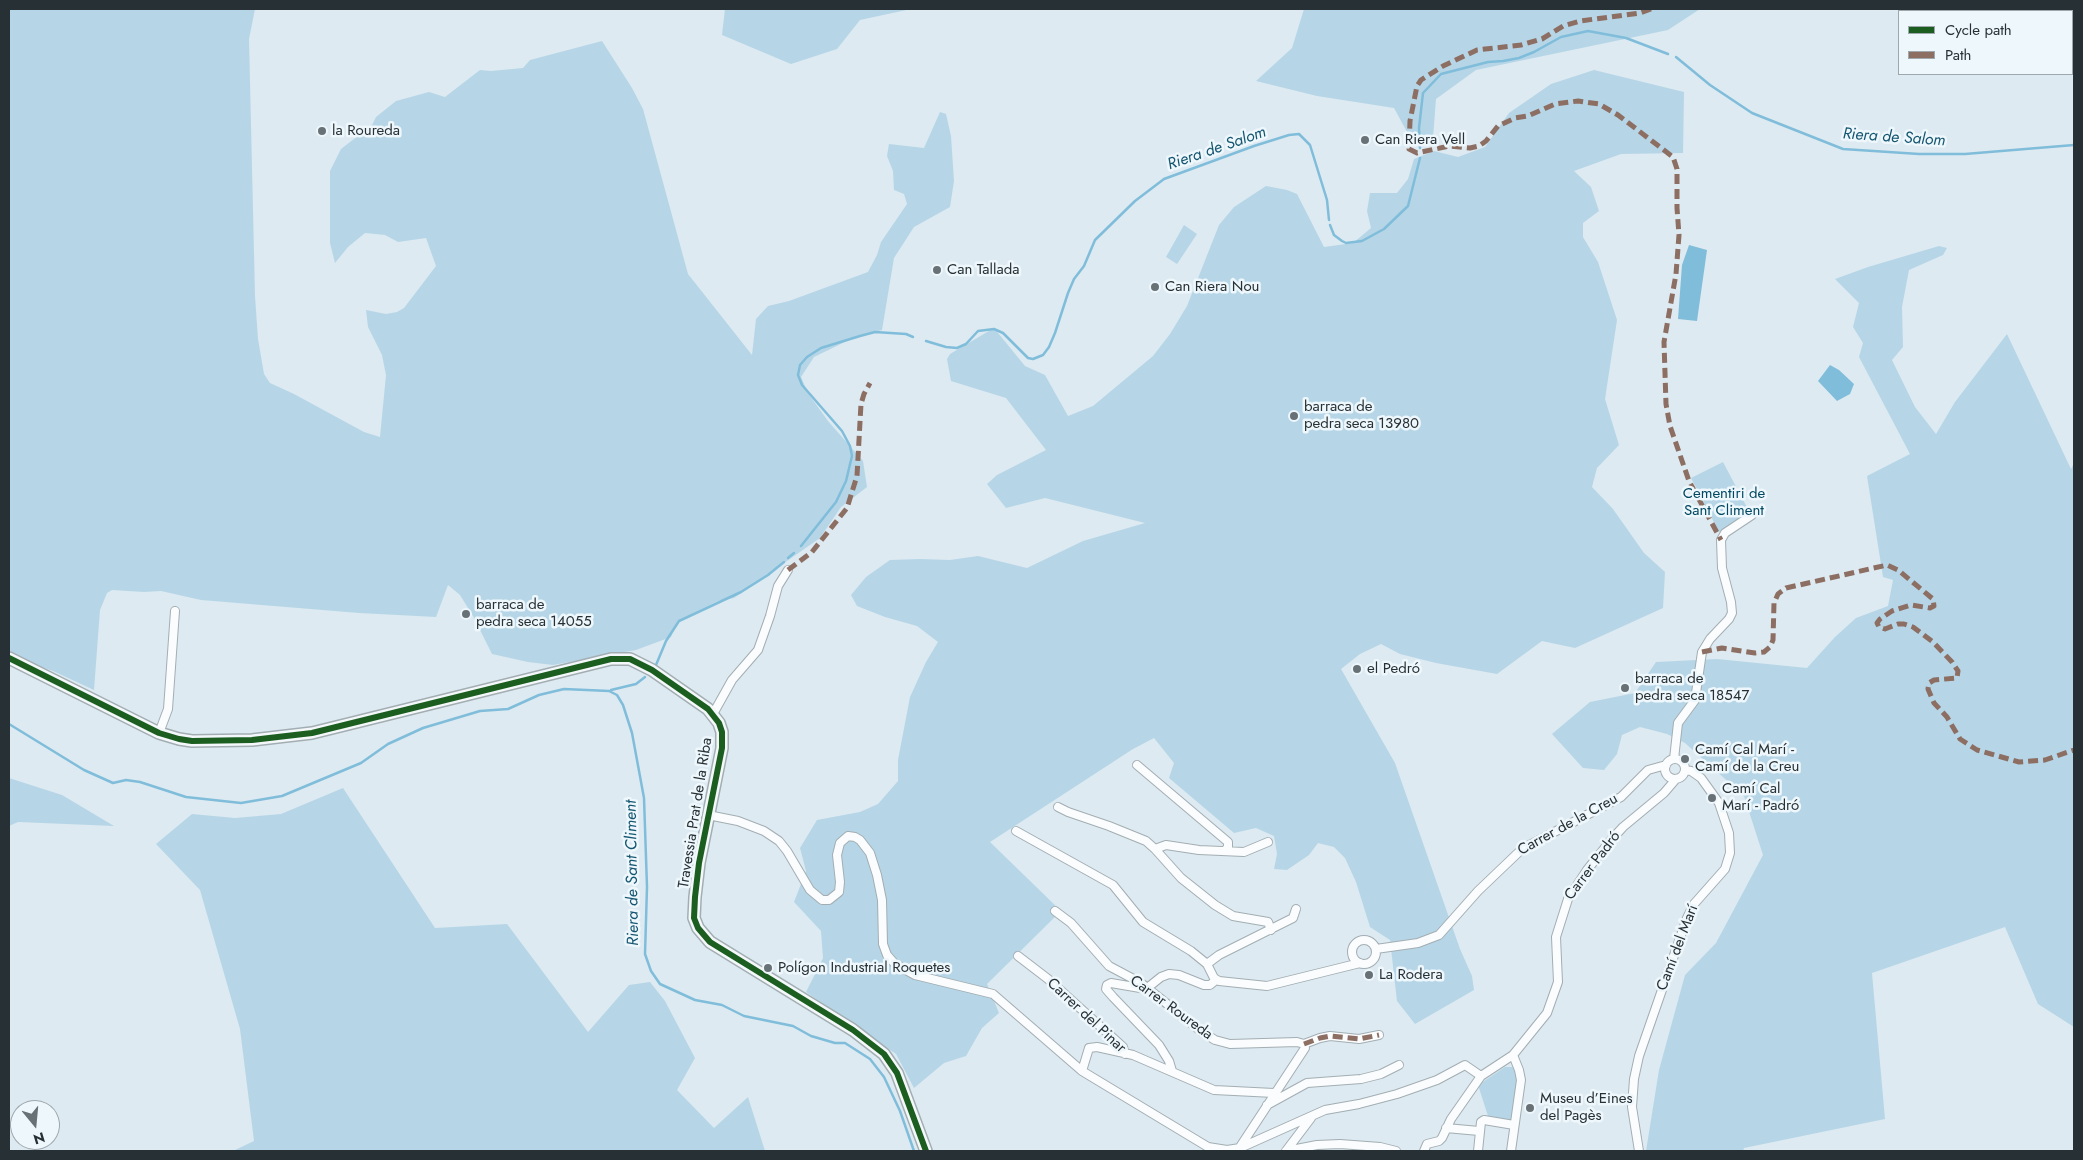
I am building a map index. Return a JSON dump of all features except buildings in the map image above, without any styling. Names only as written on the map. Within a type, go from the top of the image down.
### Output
[{"type":"street","points":[[1674,759],[1682,762],[1685,770],[1681,776],[1676,778],[1668,775],[1665,771],[1666,765],[1674,759],[1678,723],[1695,700],[1702,652],[1710,639],[1729,619],[1732,613],[1722,568],[1720,540],[1725,533],[1752,515]]},
{"type":"street","points":[[9,658],[159,733],[192,741],[252,740],[293,736],[392,714],[604,660],[623,658],[643,665],[686,692],[713,714],[732,680],[758,650],[778,586],[788,570]]},
{"type":"street","points":[[159,733],[168,709],[175,611]]},
{"type":"street","name":"Travessia Prat de la Riba","points":[[713,714],[721,728],[722,742],[695,897],[694,918],[698,928],[710,942],[853,1030],[888,1058],[899,1079],[926,1151]]},
{"type":"street","points":[[1137,765],[1228,842],[1228,847],[1225,851]]},
{"type":"street","name":"Carrer de la Creu","points":[[1360,963],[1353,954],[1356,943],[1366,940],[1373,944],[1376,949],[1418,943],[1439,935],[1478,891],[1522,849],[1621,797],[1648,770],[1666,765]]},
{"type":"street","name":"Camí del Marí","points":[[1639,1151],[1632,1107],[1634,1079],[1639,1056],[1687,918],[1694,904],[1724,869],[1730,853],[1730,833],[1719,803],[1701,778],[1691,771],[1685,770]]},
{"type":"street","name":"Carrer Padró","points":[[1481,1076],[1513,1055],[1547,1013],[1559,976],[1556,938],[1568,898],[1587,870],[1621,829],[1664,793],[1676,778]]},
{"type":"street","points":[[1058,807],[1138,837],[1155,849],[1181,878],[1215,905],[1233,916],[1268,922],[1270,930]]},
{"type":"street","points":[[708,815],[738,821],[764,831],[779,840],[788,851],[810,890],[822,900],[829,900],[839,892],[840,882],[836,855],[838,847],[845,838],[855,837],[860,840],[870,853],[877,875],[882,900],[882,937],[884,949],[891,959],[902,968],[916,975],[978,989],[997,997],[1082,1071],[1167,1121],[1198,1142],[1218,1149],[1240,1148],[1325,1110],[1373,1101],[1408,1091],[1436,1080],[1465,1065],[1481,1076],[1439,1141],[1427,1144],[1424,1151]]},
{"type":"street","points":[[1016,831],[1106,880],[1118,889],[1143,922],[1190,951],[1207,964],[1216,980]]},
{"type":"street","points":[[1155,849],[1166,845],[1225,851],[1249,851],[1268,842]]},
{"type":"street","points":[[1207,964],[1219,954],[1293,918],[1296,909]]},
{"type":"street","name":"Carrer Roureda","points":[[1055,910],[1071,923],[1109,966],[1141,983],[1146,989],[1162,999],[1202,1032],[1222,1043],[1242,1045],[1297,1042],[1304,1044]]},
{"type":"street","points":[[1172,1071],[1169,1061],[1153,1038],[1112,997],[1106,988],[1107,985],[1111,983],[1146,989],[1161,977],[1169,974],[1179,975],[1210,985],[1216,980],[1267,986],[1371,962],[1376,955],[1376,949]]},
{"type":"street","name":"Carrer del Pinar","points":[[1018,956],[1048,979],[1113,1038],[1122,1047],[1125,1054],[1133,1055],[1214,1090],[1274,1093]]},
{"type":"street","points":[[1240,1148],[1305,1048],[1304,1044],[1330,1036],[1359,1039],[1379,1034]]},
{"type":"street","points":[[1082,1071],[1088,1049],[1093,1046],[1125,1054]]},
{"type":"street","points":[[1512,1151],[1521,1080],[1513,1055]]},
{"type":"street","points":[[1266,1106],[1307,1083],[1361,1079],[1381,1074],[1399,1065]]},
{"type":"street","points":[[1286,1151],[1312,1116]]},
{"type":"street","points":[[1478,1151],[1481,1122],[1484,1120],[1514,1125]]},
{"type":"street","points":[[1252,1128],[1252,1135],[1257,1139]]},
{"type":"street","points":[[1446,1128],[1479,1131]]},
{"type":"street","points":[[1286,1151],[1317,1145],[1340,1144],[1380,1147],[1396,1151]]},
{"type":"green space","points":[[9,9],[255,9],[249,39],[255,296],[258,339],[264,374],[270,383],[364,432],[380,437],[386,375],[382,355],[368,327],[366,310],[386,314],[397,312],[404,308],[436,266],[426,238],[398,242],[385,235],[365,233],[348,247],[335,263],[330,243],[330,171],[341,149],[372,125],[376,117],[396,101],[429,92],[445,97],[480,70],[491,71],[523,68],[530,60],[602,41],[643,109],[688,274],[752,355],[756,319],[768,306],[789,301],[868,272],[881,242],[907,204],[904,194],[894,190],[893,171],[887,156],[889,144],[924,148],[940,112],[946,114],[951,136],[954,181],[950,207],[914,227],[894,258],[882,330],[851,339],[814,357],[801,377],[808,393],[828,421],[863,461],[867,487],[841,507],[820,538],[734,598],[718,601],[681,619],[676,624],[671,637],[636,650],[553,665],[492,654],[460,595],[448,585],[436,617],[359,613],[201,600],[161,591],[112,590],[107,593],[100,610],[94,690],[14,656],[9,651]]},
{"type":"green space","points":[[725,9],[911,9],[860,20],[837,49],[791,64],[722,35]]},
{"type":"green space","points":[[1304,9],[1700,9],[1668,30],[1476,70],[1436,99],[1433,138],[1413,143],[1394,108],[1317,96],[1256,81],[1292,48]]},
{"type":"green space","points":[[1594,70],[1684,92],[1683,153],[1621,154],[1574,171],[1591,187],[1599,211],[1583,223],[1583,237],[1598,262],[1617,320],[1605,399],[1619,445],[1597,468],[1592,487],[1613,509],[1644,553],[1665,572],[1663,608],[1575,648],[1542,641],[1497,674],[1436,663],[1400,654],[1381,644],[1360,654],[1341,669],[1395,763],[1460,949],[1472,976],[1474,990],[1415,1024],[1397,1001],[1390,940],[1370,927],[1356,882],[1345,858],[1334,847],[1318,843],[1309,855],[1287,870],[1274,869],[1277,854],[1274,836],[1256,828],[1234,833],[1169,778],[1174,763],[1154,738],[1133,749],[990,842],[1061,911],[987,984],[999,1013],[982,1028],[966,1056],[944,1063],[914,1088],[896,1054],[806,992],[823,958],[821,931],[794,902],[806,871],[800,848],[817,820],[860,812],[878,804],[898,781],[898,760],[910,697],[926,662],[938,642],[917,626],[885,617],[857,606],[851,595],[866,577],[890,560],[950,560],[978,556],[1027,568],[1083,541],[1145,523],[1045,498],[1006,508],[987,484],[997,475],[1046,450],[1006,398],[951,381],[947,359],[950,354],[994,328],[1025,366],[1045,375],[1068,416],[1093,406],[1153,356],[1170,334],[1187,306],[1219,225],[1234,207],[1266,186],[1287,190],[1297,194],[1324,247],[1353,243],[1371,228],[1367,211],[1370,193],[1397,193],[1408,179],[1414,159],[1434,151],[1458,157],[1485,147],[1509,113],[1551,84]]},
{"type":"green space","points":[[1184,225],[1197,234],[1177,264],[1166,257]]},
{"type":"green space","points":[[1939,246],[1947,248],[1943,255],[1909,270],[1902,307],[1903,347],[1892,360],[1915,407],[1936,434],[1955,402],[2007,334],[2071,469],[2074,463],[2074,1027],[2038,1004],[2005,927],[1872,973],[1885,1119],[1744,1148],[1743,1151],[1646,1151],[1659,1070],[1685,975],[1716,943],[1763,855],[1744,796],[1685,743],[1667,734],[1640,727],[1622,735],[1617,754],[1604,770],[1583,768],[1552,734],[1590,702],[1635,693],[1656,662],[1717,659],[1807,668],[1835,637],[1856,618],[1888,606],[1893,580],[1883,577],[1867,476],[1910,454],[1859,357],[1863,343],[1853,327],[1859,303],[1835,279]]},
{"type":"green space","name":"Cementiri de Sant Climent","points":[[1723,462],[1750,513],[1719,532],[1691,478]]},
{"type":"green space","points":[[9,778],[62,795],[114,826],[18,822],[9,826]]},
{"type":"green space","points":[[343,788],[435,928],[507,924],[588,1032],[629,985],[650,982],[665,1001],[695,1058],[677,1090],[714,1128],[748,1097],[765,1151],[233,1151],[254,1141],[240,1029],[200,890],[156,844],[192,814],[235,818],[281,814]]},
{"type":"green space","points":[[1505,1067],[1513,1067],[1517,1075],[1512,1118],[1509,1121],[1488,1116],[1478,1085]]},
{"type":"water","points":[[1689,245],[1707,250],[1697,321],[1678,319],[1682,265]]},
{"type":"water","points":[[1830,365],[1839,370],[1854,384],[1850,394],[1837,401],[1818,381]]},
{"type":"waterway","name":"Riera de Salom","points":[[1420,148],[1419,128],[1423,93],[1441,74],[1488,62],[1519,58],[1561,37],[1588,31],[1626,38],[1668,54]]},
{"type":"waterway","name":"Riera de Salom","points":[[1676,57],[1710,85],[1752,113],[1843,149],[1919,154],[1965,154],[2074,145]]},
{"type":"waterway","name":"Riera de Salom","points":[[926,341],[957,348],[966,344],[978,331],[994,329],[1003,333],[1028,358],[1033,359],[1043,355],[1055,333],[1074,279],[1084,266],[1095,240],[1135,201],[1164,179],[1289,135],[1299,134],[1310,145],[1327,200],[1329,220]]},
{"type":"waterway","name":"Riera de Salom","points":[[1330,225],[1334,235],[1346,243],[1362,241],[1384,229],[1408,206],[1420,158]]},
{"type":"waterway","name":"Riera de Salom","points":[[801,546],[836,502],[846,481],[852,456],[850,446],[842,431],[802,385],[798,375],[800,365],[807,357],[821,348],[875,332],[906,334],[913,337]]},
{"type":"waterway","name":"Riera de Salom","points":[[788,558],[794,553]]},
{"type":"waterway","name":"Riera de Salom","points":[[656,665],[666,641],[679,621],[741,592],[768,575],[784,562]]},
{"type":"waterway","name":"Riera de Salom","points":[[611,690],[636,684],[645,677]]},
{"type":"waterway","name":"Riera de Sant Climent","points":[[9,724],[84,770],[113,783],[126,780],[140,782],[186,797],[241,803],[282,796],[361,763],[388,744],[423,728],[480,711],[508,709],[539,695],[564,689],[609,691],[617,695],[623,705],[632,733],[644,798],[647,887],[645,954],[651,971],[660,984],[695,1000],[722,1005],[744,1016],[793,1026],[811,1036],[835,1043],[845,1043],[870,1059],[884,1077],[900,1111],[914,1151]]},
{"type":"marked path","points":[[1651,9],[1640,13],[1580,21],[1563,26],[1542,39],[1521,45],[1477,50],[1443,66],[1421,80],[1417,86],[1410,121],[1409,149],[1417,153],[1449,146],[1470,148],[1479,146],[1486,141],[1498,126],[1515,118],[1528,116],[1555,104],[1578,101],[1599,104],[1618,115],[1673,157],[1677,169],[1679,235],[1676,274],[1664,342],[1666,404],[1670,426],[1689,481],[1721,540]]},
{"type":"marked path","points":[[788,570],[812,552],[847,508],[857,476],[861,404],[870,383]]},
{"type":"marked path","points":[[1702,652],[1722,648],[1755,653],[1764,652],[1770,647],[1773,640],[1774,603],[1778,594],[1786,588],[1887,565],[1898,570],[1933,599],[1934,606],[1930,608],[1911,605],[1892,611],[1877,623],[1879,627],[1885,629],[1898,624],[1913,627],[1933,642],[1952,662],[1958,671],[1957,678],[1934,680],[1929,683],[1928,689],[1934,703],[1947,717],[1960,739],[1977,750],[2019,762],[2045,760],[2074,750]]},
{"type":"marked path","points":[[1304,1044],[1330,1036],[1359,1039],[1379,1035]]},
{"type":"cycle path","points":[[9,658],[159,733],[192,741],[252,740],[312,733],[611,659],[630,659],[652,670],[708,709],[719,723],[722,732],[722,748],[699,863],[694,918],[698,928],[710,942],[853,1030],[884,1054],[897,1073],[926,1151]]},
{"type":"place","name":"la Roureda","points":[[322,131]]},
{"type":"place","name":"Can Riera Vell","points":[[1365,140]]},
{"type":"place","name":"Can Tallada","points":[[937,270]]},
{"type":"place","name":"Can Riera Nou","points":[[1155,287]]},
{"type":"place","name":"barraca de pedra seca 13980","points":[[1294,416]]},
{"type":"place","name":"barraca de pedra seca 14055","points":[[466,614]]},
{"type":"place","name":"el Pedró","points":[[1357,669]]},
{"type":"place","name":"barraca de pedra seca 18547","points":[[1625,688]]},
{"type":"place","name":"Camí Cal Marí - Camí de la Creu","points":[[1685,759]]},
{"type":"place","name":"Camí Cal Marí - Padró","points":[[1712,798]]},
{"type":"place","name":"Polígon Industrial Roquetes","points":[[768,968]]},
{"type":"place","name":"La Rodera","points":[[1369,975]]},
{"type":"place","name":"Museu d’Eines del Pagès","points":[[1530,1108]]}]
